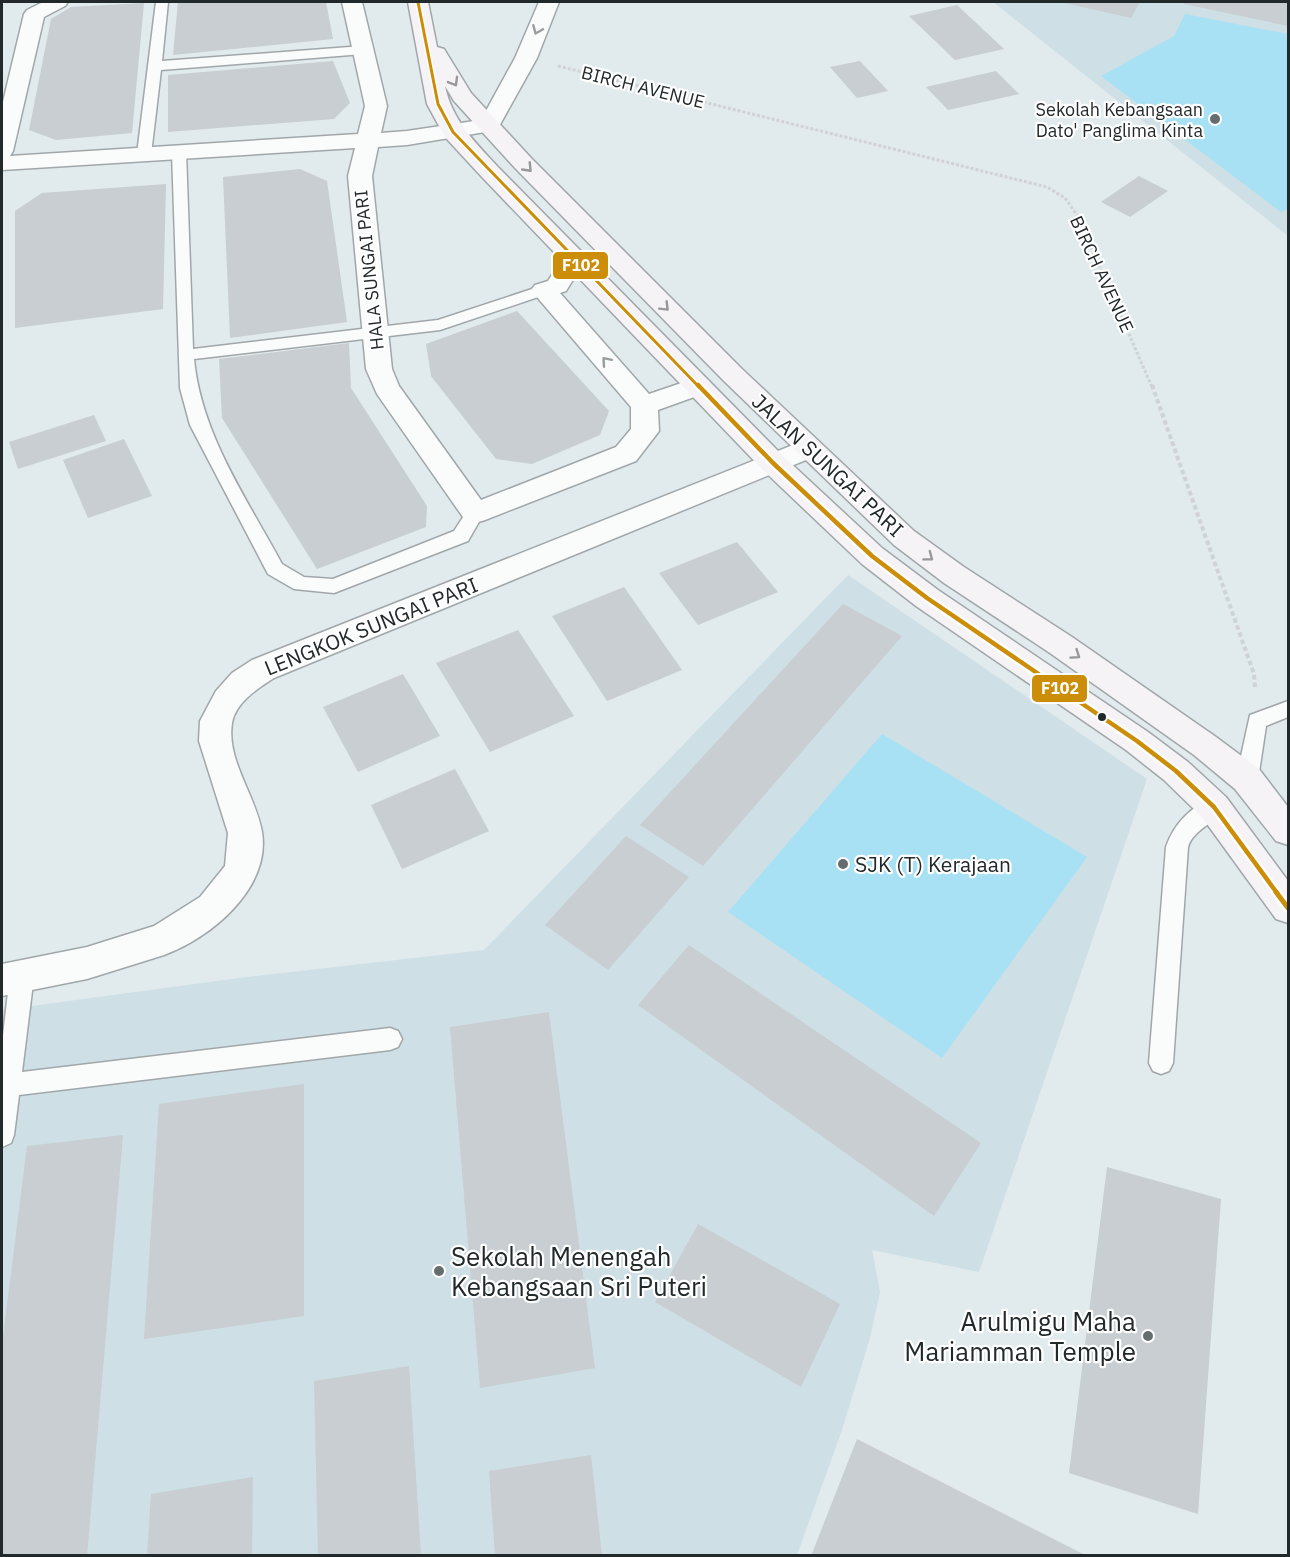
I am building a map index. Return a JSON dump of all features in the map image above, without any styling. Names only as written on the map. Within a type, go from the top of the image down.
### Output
[{"type":"main road","name":"JALAN SUNGAI PARI","points":[[418,2],[438,104],[453,132],[574,259],[773,463],[885,567],[1137,741],[1176,771],[1214,807],[1288,908]]},
{"type":"main road","name":"JALAN SUNGAI PARI","points":[[426,34],[462,96],[594,237],[808,448],[904,538],[954,575],[1163,715],[1247,779],[1288,831]]},
{"type":"main road","points":[[999,645],[1027,623]]},
{"type":"street","points":[[2,151],[34,14],[58,2]]},
{"type":"street","name":"HALA SUNGAI PARI","points":[[352,2],[376,106],[360,176],[379,369],[386,388],[475,513]]},
{"type":"street","points":[[2,163],[368,141],[453,132],[489,125],[526,58],[549,2]]},
{"type":"street","points":[[475,513],[626,454],[645,431],[644,405],[544,290],[557,286],[574,259]]},
{"type":"street","points":[[644,405],[699,386]]},
{"type":"street","name":"LENGKOK SUNGAI PARI","points":[[12,978],[87,963],[164,939],[212,908],[242,872],[245,833],[215,741],[216,721],[227,700],[243,682],[263,669],[808,448]]},
{"type":"lane","points":[[144,154],[162,2]]},
{"type":"lane","points":[[154,66],[363,50]]},
{"type":"lane","points":[[179,152],[188,388],[199,424],[275,569],[301,584],[334,586],[461,536],[475,513]]},
{"type":"lane","points":[[185,355],[440,326],[544,290]]},
{"type":"lane","points":[[1247,779],[1257,721],[1288,710]]},
{"type":"lane","points":[[1161,1064],[1179,837],[1190,824],[1214,807]]},
{"type":"lane","points":[[2,1135],[8,1085],[12,978]]},
{"type":"lane","points":[[8,1085],[390,1039]]},
{"type":"path","name":"BIRCH AVENUE","points":[[526,58],[1047,187],[1065,198],[1077,215],[1158,400],[1254,674],[1257,721]]},
{"type":"shaded area","name":"Sekolah Kebangsaan Dato' Panglima Kinta","points":[[993,2],[1288,2],[1288,236]]},
{"type":"shaded area","points":[[1185,14],[1288,34],[1288,209],[1281,212],[1101,76],[1174,36]]},
{"type":"shaded area","name":"Sekolah Menengah Kebangsaan Sri Puteri","points":[[848,575],[1147,779],[979,1272],[872,1250],[880,1292],[870,1338],[842,1430],[797,1555],[2,1555],[2,1010],[239,978],[484,950]]},
{"type":"shaded area","points":[[882,734],[1087,857],[942,1058],[728,912]]},
{"type":"building","points":[[178,2],[326,2],[333,39],[173,55]]},
{"type":"building","points":[[1060,2],[1140,2],[1131,18]]},
{"type":"building","points":[[1185,2],[1288,2],[1288,26],[1184,4]]},
{"type":"building","points":[[144,3],[132,133],[56,140],[29,130],[51,19],[71,7]]},
{"type":"building","points":[[957,5],[1004,49],[955,60],[909,16]]},
{"type":"building","points":[[333,61],[350,103],[334,119],[168,132],[168,75]]},
{"type":"building","points":[[860,61],[888,91],[857,98],[830,67]]},
{"type":"building","points":[[996,71],[1019,94],[948,110],[926,87]]},
{"type":"building","points":[[300,169],[327,181],[347,322],[230,338],[223,177]]},
{"type":"building","points":[[1139,176],[1168,191],[1130,217],[1101,202]]},
{"type":"building","points":[[166,184],[163,309],[15,328],[15,211],[42,193]]},
{"type":"building","points":[[517,311],[609,411],[600,435],[532,464],[496,459],[431,376],[426,344]]},
{"type":"building","points":[[349,343],[351,388],[427,506],[426,527],[317,569],[222,418],[219,359]]},
{"type":"building","points":[[94,415],[106,441],[18,469],[9,442]]},
{"type":"building","points":[[124,439],[152,496],[88,518],[63,460]]},
{"type":"building","points":[[737,542],[778,592],[698,625],[659,573]]},
{"type":"building","points":[[624,587],[682,670],[607,701],[552,616]]},
{"type":"building","points":[[843,604],[902,636],[703,866],[640,825]]},
{"type":"building","points":[[518,630],[574,716],[490,752],[436,663]]},
{"type":"building","points":[[403,674],[440,736],[358,772],[323,707]]},
{"type":"building","points":[[455,769],[489,831],[402,869],[371,805]]},
{"type":"building","points":[[626,836],[689,877],[608,970],[545,925]]},
{"type":"building","points":[[689,945],[981,1143],[934,1216],[638,1005]]},
{"type":"building","points":[[549,1012],[595,1368],[480,1388],[450,1027]]},
{"type":"building","points":[[304,1084],[304,1316],[144,1339],[159,1104]]},
{"type":"building","points":[[123,1135],[87,1556],[2,1556],[2,1345],[27,1146]]},
{"type":"building","name":"Arulmigu Maha Mariamman Temple","points":[[1107,1167],[1221,1199],[1198,1514],[1069,1473]]},
{"type":"building","points":[[698,1224],[840,1304],[801,1387],[655,1302]]},
{"type":"building","points":[[409,1366],[421,1556],[318,1556],[314,1381]]},
{"type":"building","points":[[857,1439],[1087,1556],[811,1556]]},
{"type":"building","points":[[591,1455],[602,1556],[495,1556],[489,1471]]},
{"type":"building","points":[[253,1477],[252,1556],[147,1556],[151,1494]]},
{"type":"transit line","name":"F102","points":[[418,2],[438,104],[453,132],[489,171],[773,463],[872,556],[927,598],[1137,741],[1176,771],[1214,807],[1288,908]]},
{"type":"place","name":"Sekolah Kebangsaan Dato' Panglima Kinta","points":[[1215,119]]},
{"type":"place","name":"SJK (T) Kerajaan","points":[[843,864]]},
{"type":"place","name":"Sekolah Menengah Kebangsaan Sri Puteri","points":[[439,1271]]},
{"type":"place","name":"Arulmigu Maha Mariamman Temple","points":[[1148,1336]]}]
